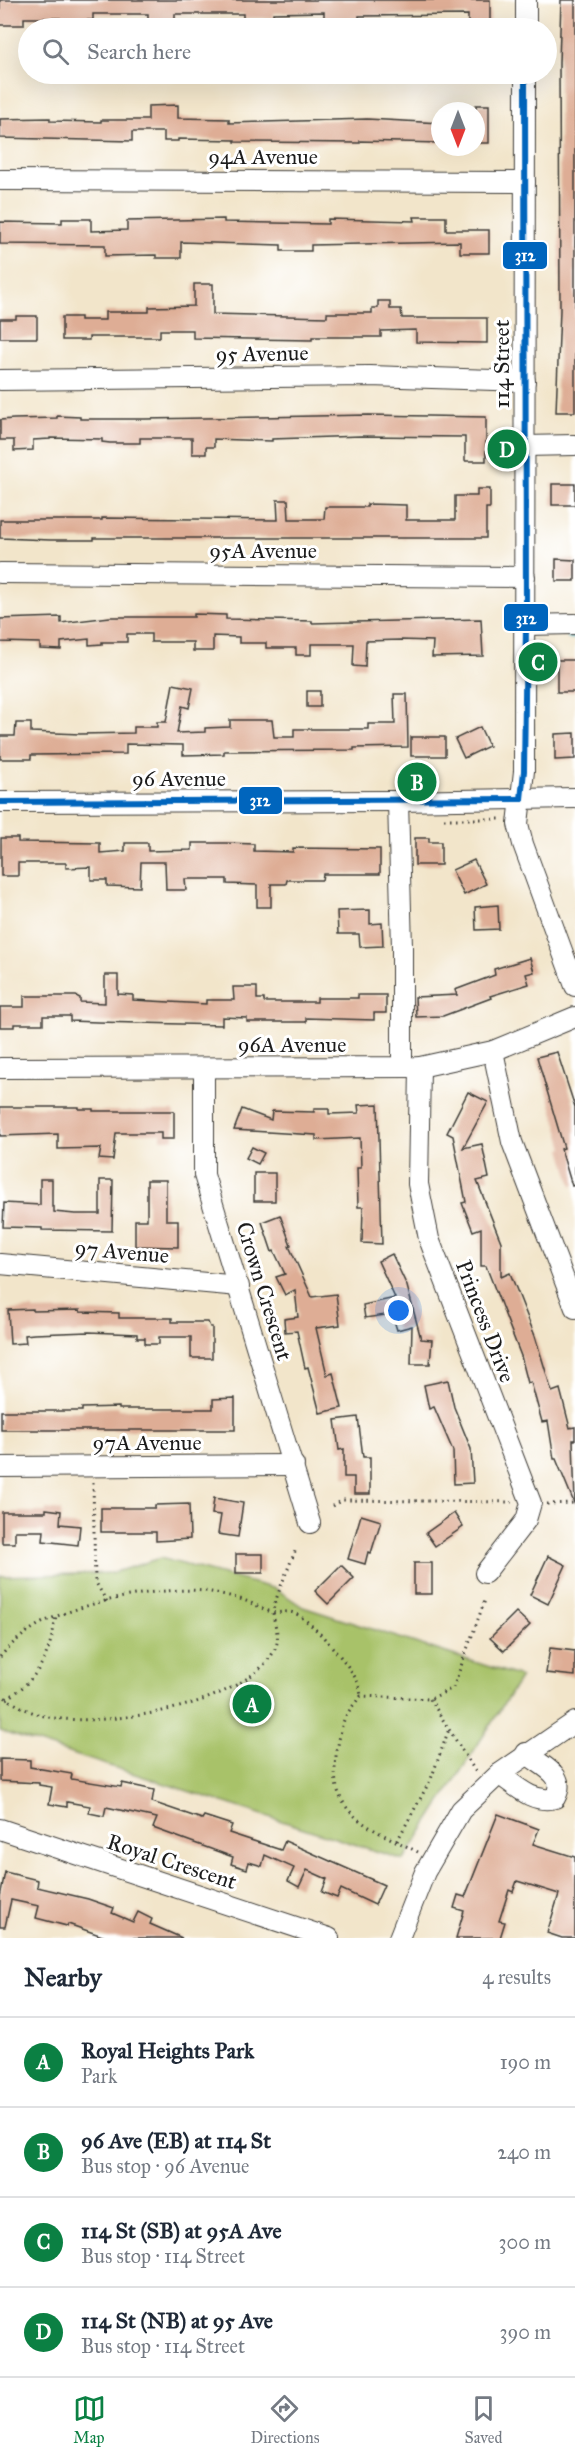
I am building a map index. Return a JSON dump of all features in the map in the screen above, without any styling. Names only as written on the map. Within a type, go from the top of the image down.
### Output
[{"type":"street","points":[[526,0],[526,18]]},
{"type":"street","name":"114 Street","points":[[525,84],[524,771],[520,808],[523,844],[575,986]]},
{"type":"street","name":"94A Avenue","points":[[0,180],[525,182]]},
{"type":"street","name":"95 Avenue","points":[[0,380],[370,376],[525,381]]},
{"type":"street","points":[[524,446],[575,445]]},
{"type":"street","name":"95A Avenue","points":[[0,573],[525,577]]},
{"type":"street","points":[[525,625],[575,624]]},
{"type":"street","name":"96 Avenue","points":[[0,802],[398,801],[520,808],[575,798]]},
{"type":"street","points":[[398,801],[402,948],[411,1067]]},
{"type":"street","name":"96A Avenue","points":[[0,1068],[411,1067],[493,1051],[575,1017]]},
{"type":"street","points":[[493,1051],[512,1142],[575,1308]]},
{"type":"street","name":"Princess Drive","points":[[411,1067],[418,1184],[429,1239],[531,1503],[525,1520],[484,1573]]},
{"type":"street","name":"Crown Crescent","points":[[204,1069],[204,1174],[310,1522]]},
{"type":"street","name":"97 Avenue","points":[[0,1264],[239,1286]]},
{"type":"street","name":"97A Avenue","points":[[0,1467],[294,1465]]},
{"type":"street","points":[[399,1938],[432,1858],[461,1810],[499,1774],[526,1753],[575,1722]]},
{"type":"street","points":[[499,1774],[533,1798],[545,1801],[555,1798],[559,1790],[559,1781],[526,1753]]},
{"type":"street","name":"Royal Crescent","points":[[0,1829],[328,1938]]},
{"type":"path","points":[[439,819],[520,808]]},
{"type":"path","points":[[92,1478],[95,1581],[107,1602]]},
{"type":"path","points":[[333,1506],[342,1500],[514,1502]]},
{"type":"path","points":[[543,1504],[575,1503]]},
{"type":"path","points":[[0,1694],[32,1712],[76,1720],[126,1718],[195,1702],[249,1677],[270,1658],[278,1638],[273,1612],[296,1549]]},
{"type":"path","points":[[0,1657],[24,1634],[56,1617],[143,1593],[183,1589],[243,1599],[273,1612],[295,1613],[321,1635],[357,1680],[361,1696]]},
{"type":"path","points":[[361,1696],[430,1700],[453,1688],[486,1600]]},
{"type":"path","points":[[7,1699],[26,1684],[43,1663],[48,1652],[56,1617]]},
{"type":"path","points":[[361,1696],[344,1716],[334,1782],[338,1795],[348,1809],[369,1828],[423,1854]]},
{"type":"path","points":[[430,1700],[477,1775]]},
{"type":"path","points":[[397,1841],[431,1779],[449,1729]]},
{"type":"green space","points":[[160,1558],[276,1589],[303,1607],[521,1677],[404,1860],[0,1731],[0,1576],[112,1573]]},
{"type":"building","points":[[0,0],[490,0],[490,18],[468,18],[468,15],[324,18],[324,12],[273,13],[273,18],[243,18],[243,14],[175,14],[175,18],[148,18],[148,14],[93,14],[93,18],[18,18],[18,25],[0,25]]},
{"type":"building","points":[[561,0],[575,0],[575,412],[556,412],[560,310]]},
{"type":"building","points":[[178,105],[178,118],[229,119],[229,123],[367,119],[431,123],[431,143],[235,142],[235,140],[178,139],[178,141],[164,141],[164,132],[132,132],[132,141],[0,138],[0,119],[50,118],[50,121],[101,122],[101,120],[148,120],[148,106]]},
{"type":"building","points":[[485,105],[489,105],[489,143],[485,143]]},
{"type":"building","points":[[414,217],[446,217],[446,230],[489,230],[489,253],[460,253],[460,242],[311,245],[311,251],[281,251],[281,245],[181,242],[181,258],[156,258],[156,255],[105,256],[105,245],[0,244],[0,222],[62,223],[62,219],[91,219],[91,231],[127,230],[127,221],[224,219],[224,222],[328,224],[328,219],[415,221]]},
{"type":"building","points":[[194,284],[213,284],[213,314],[327,317],[327,313],[372,313],[372,308],[378,308],[378,301],[390,301],[390,309],[401,309],[402,318],[487,318],[487,343],[416,342],[416,330],[381,331],[381,337],[312,337],[312,340],[193,338],[193,330],[160,330],[160,337],[89,337],[89,340],[62,340],[62,317],[105,320],[105,312],[149,312],[149,307],[194,306]]},
{"type":"building","points":[[16,316],[37,316],[37,338],[0,338],[0,319],[16,319]]},
{"type":"building","points":[[369,415],[486,417],[486,461],[465,461],[465,437],[361,436],[272,439],[272,441],[214,439],[214,447],[206,447],[206,454],[192,454],[192,438],[140,438],[140,443],[110,443],[102,442],[102,439],[50,438],[33,440],[33,450],[14,451],[14,440],[0,440],[0,420],[57,418],[57,416],[80,417],[80,419],[145,419]]},
{"type":"building","points":[[552,484],[575,484],[575,505],[552,505]]},
{"type":"building","points":[[477,489],[490,489],[490,508],[486,508],[486,538],[50,540],[0,538],[0,520],[102,520],[102,518],[278,520],[277,500],[288,500],[289,519],[324,519],[325,507],[367,507],[367,504],[406,505],[406,520],[455,520],[455,496],[477,496]]},
{"type":"building","points":[[556,559],[575,560],[575,581],[556,581]]},
{"type":"building","points":[[194,614],[226,615],[226,619],[312,621],[312,623],[481,619],[483,656],[432,657],[433,641],[366,641],[365,667],[353,666],[354,644],[311,644],[311,655],[296,655],[296,648],[266,648],[266,643],[239,643],[239,637],[213,636],[213,651],[193,651],[193,642],[151,642],[151,634],[127,634],[127,642],[102,642],[102,644],[89,645],[89,639],[61,642],[61,650],[40,649],[40,643],[0,642],[0,619],[61,617],[61,623],[110,617],[194,617]]},
{"type":"building","points":[[557,660],[575,660],[575,692],[557,692]]},
{"type":"building","points":[[173,684],[193,688],[189,708],[182,706],[177,733],[205,732],[205,728],[230,727],[230,720],[272,720],[274,737],[294,737],[294,729],[368,729],[368,724],[395,724],[394,694],[407,694],[408,747],[354,748],[354,750],[224,751],[224,754],[183,755],[183,745],[126,744],[126,754],[31,755],[31,759],[0,759],[0,736],[15,736],[16,723],[31,723],[31,732],[80,734],[134,733],[134,727],[157,727],[157,722],[166,722]]},
{"type":"building","points":[[307,691],[320,691],[320,707],[307,707]]},
{"type":"building","points":[[480,727],[489,746],[464,758],[455,739]]},
{"type":"building","points":[[575,733],[575,759],[555,760],[555,734]]},
{"type":"building","points":[[411,737],[445,737],[445,756],[411,756]]},
{"type":"building","points":[[1,838],[18,838],[18,842],[100,843],[100,853],[125,851],[125,843],[148,843],[148,851],[192,850],[192,843],[254,844],[254,851],[293,852],[293,848],[380,849],[380,874],[323,874],[322,880],[287,880],[286,884],[271,884],[271,907],[257,907],[257,885],[227,884],[227,879],[185,879],[186,890],[166,890],[165,862],[141,862],[140,887],[107,886],[107,880],[91,880],[91,867],[66,868],[66,863],[18,863],[18,876],[1,876]]},
{"type":"building","points":[[415,838],[429,838],[429,842],[441,842],[441,865],[415,865]]},
{"type":"building","points":[[474,860],[486,884],[464,895],[452,870]]},
{"type":"building","points":[[498,905],[499,929],[476,930],[475,907]]},
{"type":"building","points":[[370,910],[370,924],[382,923],[383,946],[360,947],[359,934],[338,934],[337,911]]},
{"type":"building","points":[[530,958],[534,972],[526,974],[529,984],[490,996],[491,998],[443,1016],[416,1017],[415,997],[457,995],[455,990],[495,975],[494,969]]},
{"type":"building","points":[[105,975],[118,975],[118,994],[133,995],[133,1000],[206,1004],[206,1000],[234,1000],[233,987],[257,987],[257,999],[264,999],[264,1002],[317,1002],[317,998],[386,995],[386,1013],[374,1013],[374,1020],[306,1018],[306,1022],[247,1022],[247,1018],[222,1017],[222,1025],[70,1021],[70,1016],[43,1016],[43,1024],[14,1024],[14,1027],[0,1027],[0,1007],[24,1007],[24,996],[76,996],[80,998],[80,1002],[105,1003]]},
{"type":"building","points":[[557,1052],[575,1107],[575,1185],[572,1186],[561,1149],[564,1148],[537,1057]]},
{"type":"building","points":[[468,1092],[488,1102],[463,1148],[482,1144],[489,1178],[477,1181],[501,1242],[501,1277],[510,1273],[535,1336],[552,1392],[560,1389],[570,1428],[575,1427],[575,1440],[573,1440],[575,1505],[556,1459],[554,1459],[548,1421],[542,1422],[531,1382],[528,1383],[521,1356],[486,1266],[481,1266],[481,1228],[473,1231],[462,1203],[466,1202],[453,1136],[447,1133]]},
{"type":"building","points":[[378,1104],[382,1244],[362,1243],[363,1207],[358,1207],[357,1168],[361,1168],[360,1138],[316,1140],[316,1135],[234,1130],[242,1109],[271,1120],[272,1111],[314,1112],[314,1109],[329,1109],[329,1114],[359,1113],[358,1105]]},
{"type":"building","points":[[0,1107],[79,1107],[79,1109],[93,1109],[93,1111],[174,1111],[174,1139],[161,1139],[161,1133],[116,1133],[113,1160],[99,1159],[101,1148],[58,1149],[58,1134],[0,1136]]},
{"type":"building","points":[[252,1147],[264,1153],[258,1164],[246,1158]]},
{"type":"building","points":[[254,1173],[275,1173],[275,1201],[254,1201]]},
{"type":"building","points":[[40,1179],[52,1179],[54,1212],[75,1214],[100,1214],[100,1180],[113,1180],[112,1231],[3,1227],[4,1203],[40,1205]]},
{"type":"building","points":[[147,1180],[166,1180],[166,1220],[178,1220],[178,1247],[135,1246],[135,1220],[147,1220]]},
{"type":"building","points":[[280,1215],[291,1245],[289,1246],[312,1297],[336,1294],[340,1325],[316,1328],[327,1375],[333,1373],[342,1408],[320,1413],[308,1367],[305,1368],[297,1331],[285,1332],[284,1319],[298,1317],[295,1290],[285,1295],[276,1277],[285,1274],[274,1251],[272,1252],[262,1222]]},
{"type":"building","points":[[392,1254],[407,1286],[421,1339],[432,1340],[430,1364],[411,1364],[412,1326],[397,1330],[392,1314],[365,1318],[363,1305],[395,1298],[378,1261]]},
{"type":"building","points":[[33,1309],[33,1311],[80,1310],[80,1312],[119,1313],[119,1318],[172,1318],[172,1322],[208,1322],[212,1327],[212,1358],[191,1358],[191,1337],[159,1337],[159,1344],[145,1344],[145,1338],[137,1338],[137,1334],[89,1332],[34,1334],[25,1335],[26,1343],[10,1344],[8,1310]]},
{"type":"building","points":[[448,1380],[454,1407],[471,1449],[473,1483],[454,1484],[453,1451],[434,1407],[429,1409],[424,1385]]},
{"type":"building","points":[[235,1398],[235,1430],[1,1430],[1,1411],[82,1411],[82,1408],[119,1407],[119,1409],[213,1409],[213,1399]]},
{"type":"building","points":[[358,1417],[363,1457],[370,1457],[370,1494],[354,1494],[354,1477],[344,1477],[344,1449],[339,1450],[335,1420]]},
{"type":"building","points":[[214,1498],[243,1503],[238,1537],[218,1534],[221,1515],[212,1514]]},
{"type":"building","points":[[189,1504],[190,1539],[156,1541],[156,1532],[101,1532],[101,1508],[155,1508],[155,1505]]},
{"type":"building","points":[[46,1509],[61,1511],[60,1524],[80,1526],[78,1545],[43,1541],[44,1531],[15,1531],[15,1543],[2,1543],[2,1512],[46,1512]]},
{"type":"building","points":[[454,1513],[463,1527],[435,1546],[426,1533]]},
{"type":"building","points":[[361,1515],[381,1521],[365,1564],[348,1559]]},
{"type":"building","points":[[236,1554],[263,1554],[263,1573],[236,1573]]},
{"type":"building","points":[[548,1556],[566,1565],[548,1604],[530,1595]]},
{"type":"building","points":[[414,1563],[432,1563],[432,1594],[414,1594]]},
{"type":"building","points":[[341,1565],[354,1578],[328,1604],[315,1591]]},
{"type":"building","points":[[516,1612],[530,1625],[504,1651],[490,1638]]},
{"type":"building","points":[[550,1648],[575,1651],[575,1676],[546,1673]]},
{"type":"building","points":[[0,1759],[30,1760],[30,1767],[72,1774],[71,1779],[121,1787],[122,1783],[154,1790],[152,1802],[202,1819],[204,1816],[232,1825],[229,1833],[281,1850],[285,1841],[384,1885],[375,1905],[341,1889],[337,1898],[322,1892],[327,1879],[307,1870],[299,1887],[288,1881],[294,1868],[265,1855],[262,1866],[249,1862],[247,1869],[231,1864],[233,1857],[153,1828],[157,1818],[106,1807],[104,1816],[89,1813],[90,1806],[67,1802],[67,1807],[49,1804],[52,1787],[39,1785],[39,1783],[0,1781]]},
{"type":"building","points":[[498,1814],[539,1829],[533,1844],[575,1857],[575,1938],[562,1938],[547,1933],[559,1894],[517,1881],[513,1892],[509,1890],[499,1921],[505,1922],[500,1938],[456,1938],[464,1911],[454,1908],[458,1895],[465,1897]]},
{"type":"building","points":[[5,1872],[38,1880],[37,1887],[88,1899],[114,1908],[112,1913],[133,1922],[138,1912],[152,1919],[150,1924],[182,1938],[108,1938],[68,1924],[67,1926],[36,1918],[39,1906],[11,1900],[5,1927],[0,1927],[0,1897]]},
{"type":"waterway","points":[[569,637],[575,637]]},
{"type":"transit line","name":"312","points":[[521,799],[524,771],[526,625],[525,84]]},
{"type":"transit line","name":"312","points":[[0,802],[521,799]]},
{"type":"place","name":"114 St (NB) at 95 Ave","points":[[507,449]]},
{"type":"place","name":"114 St (SB) at 95A Ave","points":[[538,662]]},
{"type":"place","name":"96 Ave (EB) at 114 St","points":[[417,782]]},
{"type":"place","name":"Royal Heights Park","points":[[252,1704]]}]
